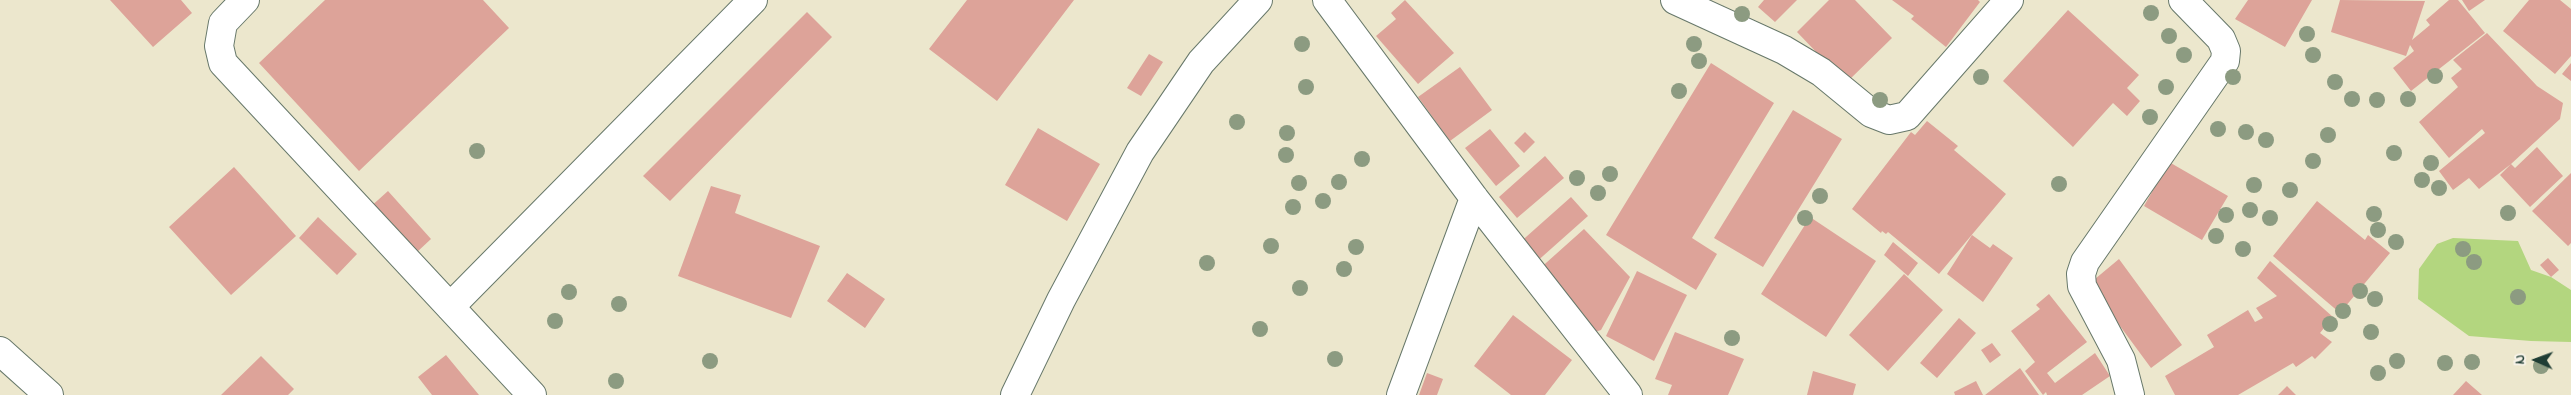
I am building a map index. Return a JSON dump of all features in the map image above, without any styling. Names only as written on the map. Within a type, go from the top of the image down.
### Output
[{"type":"street","points":[[246,0],[223,22],[219,46],[223,63],[532,395]]},
{"type":"street","points":[[450,307],[754,0]]},
{"type":"street","points":[[1015,395],[1062,300],[1140,152],[1201,62],[1258,0]]},
{"type":"street","points":[[1327,0],[1474,198],[1628,395]]},
{"type":"street","points":[[1675,0],[1784,50],[1821,72],[1872,113],[1889,120],[1907,116],[2009,0]]},
{"type":"street","points":[[2130,395],[2121,360],[2082,286],[2082,274],[2085,262],[2225,60],[2226,51],[2221,39],[2183,0]]},
{"type":"street","points":[[1401,395],[1474,198]]},
{"type":"street","points":[[0,351],[49,395]]},
{"type":"green space","points":[[2453,238],[2518,241],[2531,270],[2551,277],[2571,290],[2571,342],[2469,336],[2418,299],[2419,269],[2437,244]]},
{"type":"building","points":[[110,0],[181,0],[192,13],[153,47]]},
{"type":"building","points":[[325,0],[483,0],[509,28],[359,171],[259,63]]},
{"type":"building","points":[[967,0],[1074,0],[997,101],[929,49]]},
{"type":"building","points":[[1405,0],[1454,53],[1418,84],[1376,36],[1396,19],[1391,13]]},
{"type":"building","points":[[1764,0],[1797,0],[1775,22],[1758,7]]},
{"type":"building","points":[[1829,0],[1855,0],[1892,38],[1846,83],[1797,32]]},
{"type":"building","points":[[1892,0],[1978,0],[1980,2],[1946,47],[1911,19],[1914,16]]},
{"type":"building","points":[[2248,0],[2312,0],[2285,47],[2235,19]]},
{"type":"building","points":[[2340,0],[2425,1],[2412,40],[2430,25],[2426,20],[2449,0],[2458,0],[2485,33],[2411,91],[2393,68],[2414,51],[2410,45],[2406,56],[2331,32]]},
{"type":"building","points":[[2462,0],[2485,0],[2469,11]]},
{"type":"building","points":[[2529,0],[2560,0],[2571,9],[2571,56],[2555,74],[2503,31]]},
{"type":"building","points":[[2068,10],[2139,75],[2127,88],[2140,101],[2127,116],[2113,103],[2073,147],[2003,81]]},
{"type":"building","points":[[807,12],[832,37],[670,201],[643,176]]},
{"type":"building","points":[[2487,33],[2537,86],[2563,103],[2560,119],[2511,164],[2479,189],[2469,178],[2453,190],[2439,171],[2485,133],[2482,129],[2449,158],[2419,122],[2458,87],[2451,78],[2462,69],[2453,60]]},
{"type":"building","points":[[1149,54],[1163,62],[1141,96],[1127,88]]},
{"type":"building","points":[[1711,63],[1774,103],[1692,238],[1717,254],[1696,290],[1606,235]]},
{"type":"building","points":[[2571,63],[2571,81],[2562,74]]},
{"type":"building","points":[[1460,67],[1492,110],[1450,141],[1418,97]]},
{"type":"building","points":[[1793,110],[1842,139],[1763,267],[1714,238]]},
{"type":"building","points":[[1927,121],[1958,146],[1954,150],[2006,194],[1939,274],[1888,232],[1886,234],[1882,231],[1881,233],[1852,209],[1911,132],[1915,135]]},
{"type":"building","points":[[1038,128],[1100,164],[1067,221],[1005,185]]},
{"type":"building","points":[[1490,129],[1520,166],[1496,186],[1465,148]]},
{"type":"building","points":[[1525,132],[1535,142],[1524,153],[1514,143]]},
{"type":"building","points":[[2537,147],[2563,176],[2530,207],[2500,175],[2511,164],[2515,168]]},
{"type":"building","points":[[1545,156],[1564,178],[1517,218],[1499,197]]},
{"type":"building","points":[[2169,162],[2228,196],[2202,240],[2144,206]]},
{"type":"building","points":[[234,167],[296,236],[231,295],[169,227]]},
{"type":"building","points":[[2571,173],[2571,243],[2568,246],[2532,211]]},
{"type":"building","points":[[711,186],[741,195],[735,213],[820,246],[791,318],[678,276]]},
{"type":"building","points":[[388,191],[431,239],[402,266],[358,218]]},
{"type":"building","points":[[1571,197],[1588,216],[1534,264],[1517,245]]},
{"type":"building","points":[[2317,201],[2365,240],[2368,235],[2390,253],[2340,313],[2273,256]]},
{"type":"building","points":[[318,217],[357,254],[337,275],[299,238]]},
{"type":"building","points":[[1810,217],[1876,261],[1826,337],[1761,294]]},
{"type":"building","points":[[1584,229],[1630,277],[1601,330],[1595,332],[1537,271]]},
{"type":"building","points":[[1972,235],[1990,248],[1993,244],[2013,258],[1983,302],[1947,274]]},
{"type":"building","points":[[1893,242],[1918,263],[1908,276],[1884,255]]},
{"type":"building","points":[[2548,258],[2559,270],[2551,277],[2540,265]]},
{"type":"building","points":[[2119,259],[2182,345],[2151,368],[2089,284]]},
{"type":"building","points":[[2270,261],[2333,317],[2320,333],[2332,342],[2315,359],[2312,356],[2296,367],[2293,363],[2238,395],[2175,395],[2165,376],[2214,347],[2207,335],[2248,310],[2255,322],[2263,318],[2256,308],[2277,296],[2257,278]]},
{"type":"building","points":[[1637,271],[1687,295],[1654,361],[1606,336]]},
{"type":"building","points":[[847,273],[885,299],[865,328],[827,301]]},
{"type":"building","points":[[1904,274],[1943,310],[1888,371],[1849,335]]},
{"type":"building","points":[[2049,294],[2087,342],[2047,373],[2055,383],[2095,353],[2110,376],[2082,395],[2047,395],[2046,392],[2043,395],[2025,371],[2035,362],[2011,331],[2040,309],[2036,305]]},
{"type":"building","points":[[1513,315],[1572,360],[1545,395],[1511,395],[1474,366]]},
{"type":"building","points":[[1959,318],[1976,333],[1937,378],[1920,363]]},
{"type":"building","points":[[1675,332],[1744,359],[1728,395],[1668,395],[1672,385],[1655,379]]},
{"type":"building","points":[[1992,343],[2001,355],[1990,363],[1981,350]]},
{"type":"building","points":[[446,355],[479,395],[432,395],[418,377]]},
{"type":"building","points":[[261,356],[294,389],[288,395],[221,395]]},
{"type":"building","points":[[2020,368],[2039,395],[1985,395]]},
{"type":"building","points":[[1813,371],[1856,384],[1853,395],[1807,395]]},
{"type":"building","points":[[1427,373],[1443,379],[1437,395],[1419,395]]},
{"type":"building","points":[[1976,381],[1983,395],[1955,395],[1954,392]]},
{"type":"building","points":[[2466,381],[2482,395],[2453,395]]},
{"type":"building","points":[[2287,386],[2296,395],[2278,395]]}]
